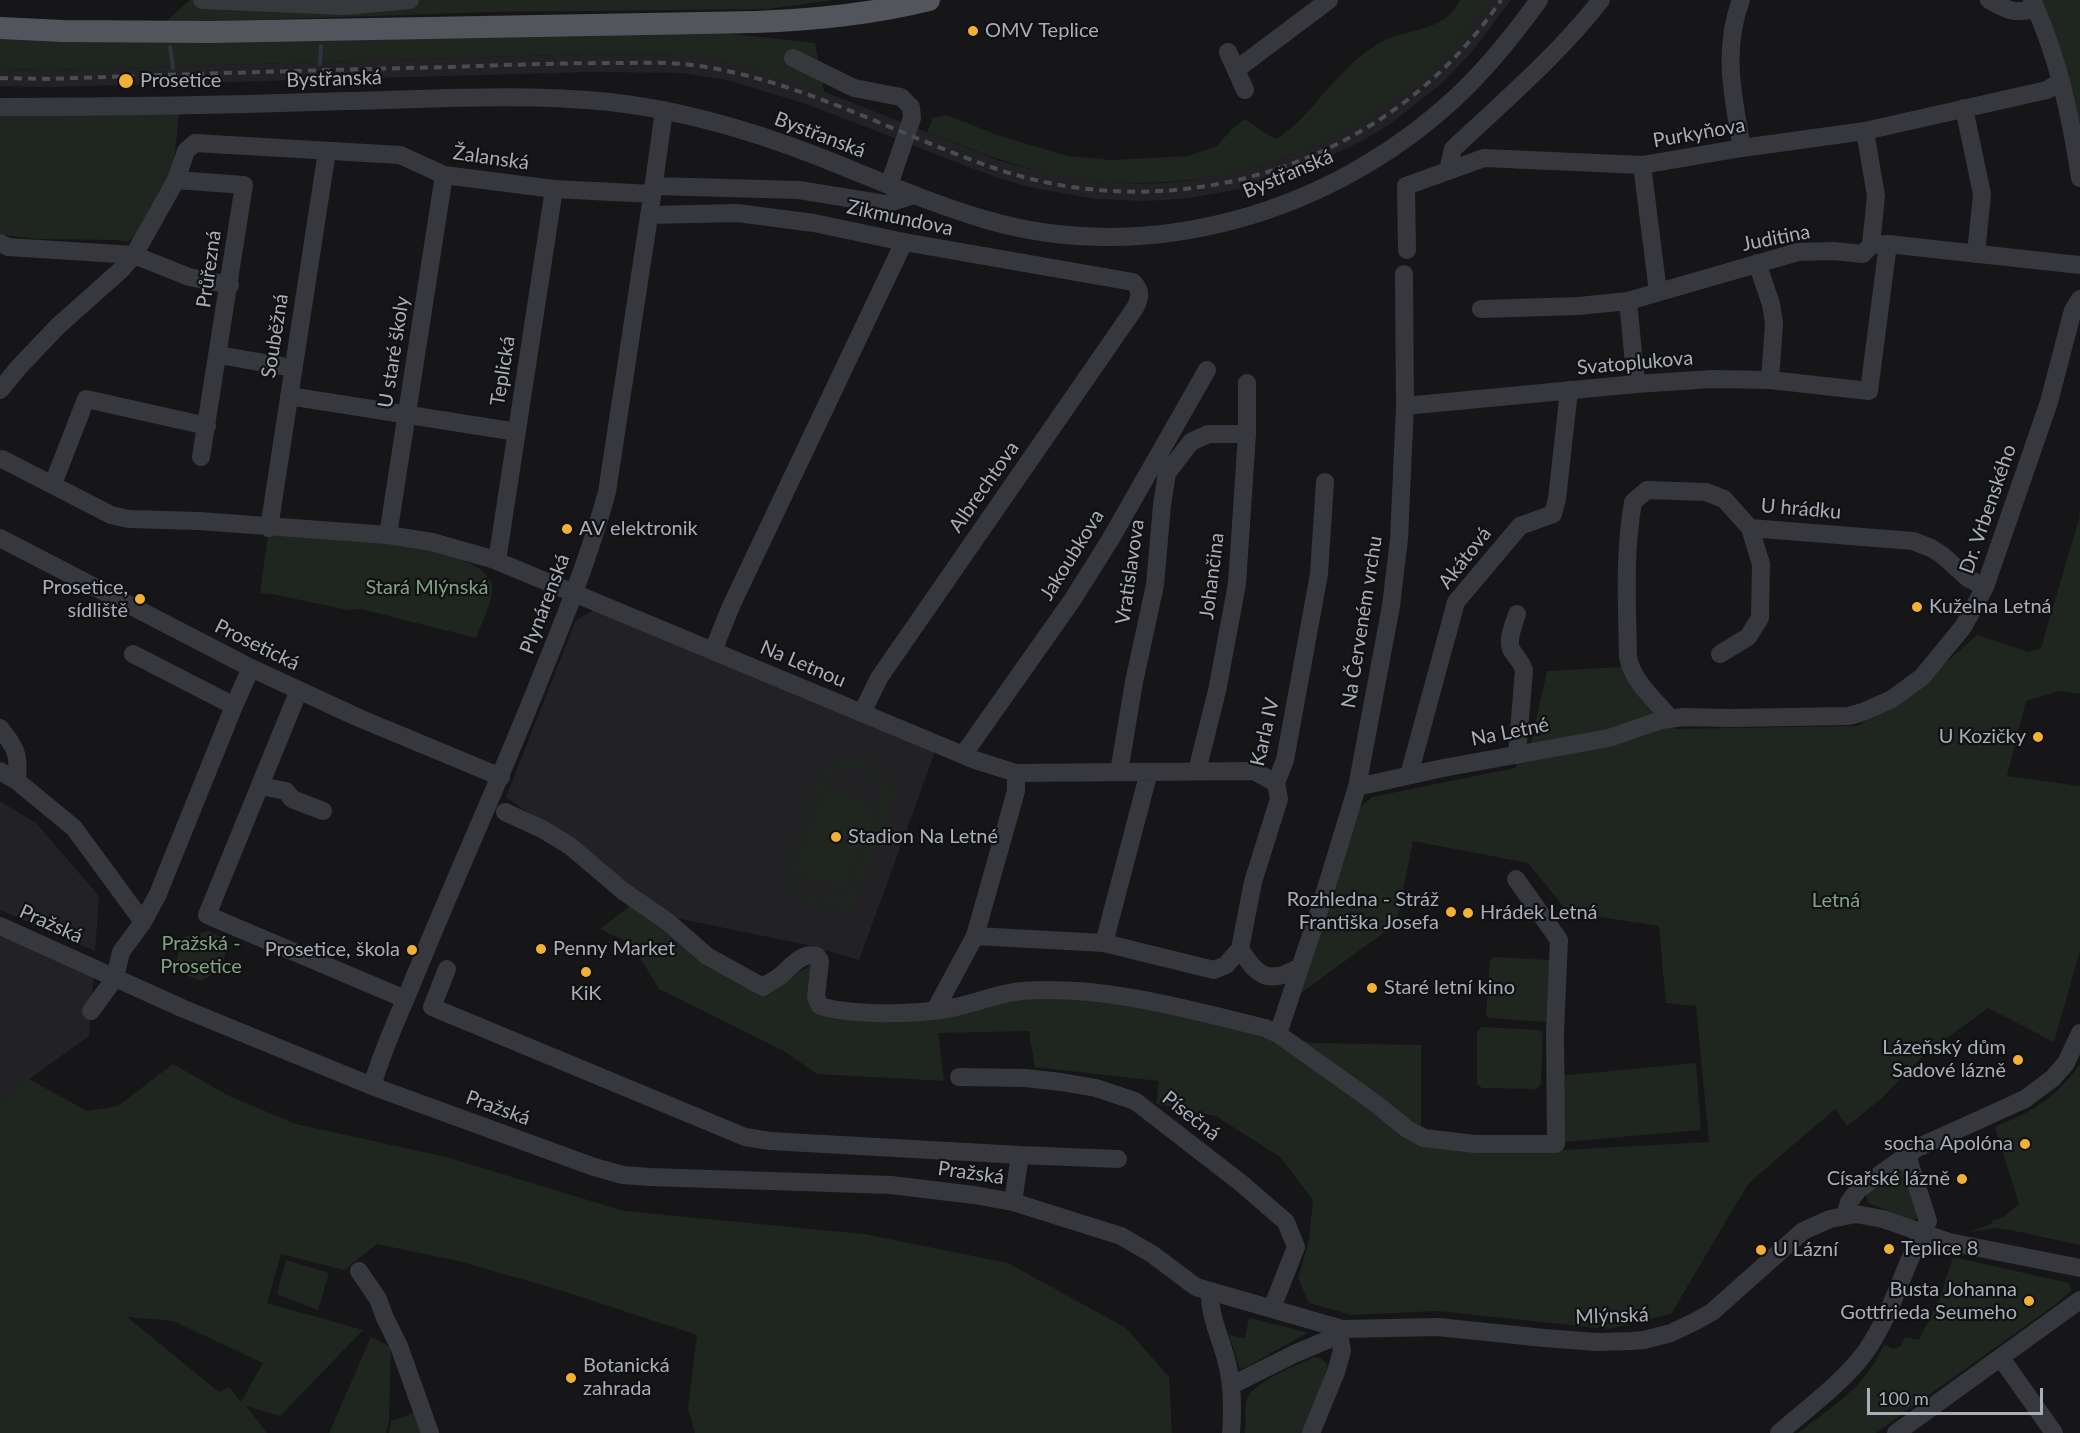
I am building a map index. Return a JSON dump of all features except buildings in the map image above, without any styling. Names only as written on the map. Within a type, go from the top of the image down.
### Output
[{"type":"main road","points":[[0,28],[210,32],[766,22],[865,12],[929,0]]},
{"type":"street","points":[[202,0],[345,6],[410,0]]},
{"type":"street","points":[[1237,69],[1329,0]]},
{"type":"street","name":"Bystřanská","points":[[0,107],[181,107],[502,97],[585,100],[664,110],[746,131],[915,195],[1001,223],[1044,233],[1115,238],[1191,230],[1254,215],[1311,193],[1344,176],[1393,148],[1425,124],[1480,74],[1504,47],[1539,0]]},
{"type":"street","points":[[1448,171],[1453,149],[1554,55],[1602,0]]},
{"type":"street","points":[[1741,0],[1735,14],[1729,54],[1731,82],[1742,148]]},
{"type":"street","points":[[1989,0],[2019,13],[2034,5],[2061,81],[2080,178]]},
{"type":"street","points":[[1228,52],[1245,90]]},
{"type":"street","points":[[793,58],[854,88],[901,97],[907,102],[913,112],[912,118],[889,185]]},
{"type":"street","name":"Purkyňova","points":[[1407,250],[1406,186],[1484,158],[1642,165],[1864,131],[2047,90],[2061,81]]},
{"type":"street","points":[[1964,108],[1982,194],[1976,254]]},
{"type":"street","name":"Plynárenská","points":[[372,1086],[457,872],[501,777],[575,594],[595,536],[607,492],[664,110]]},
{"type":"street","points":[[1864,131],[1876,196],[1880,245]]},
{"type":"street","name":"Žalanská","points":[[176,180],[186,150],[195,143],[400,155],[444,175],[554,189],[799,190],[885,204],[915,195]]},
{"type":"street","name":"Souběžná","points":[[269,528],[327,151]]},
{"type":"street","points":[[1642,165],[1658,292]]},
{"type":"street","name":"U staré školy","points":[[388,535],[444,175]]},
{"type":"street","points":[[0,390],[58,326],[134,255],[176,180]]},
{"type":"street","name":"Průřezná","points":[[176,180],[244,186],[201,457]]},
{"type":"street","name":"Teplická","points":[[497,561],[554,189]]},
{"type":"street","name":"Zikmundova","points":[[649,215],[737,213],[814,223],[1009,262],[1099,275],[1133,282],[1138,287]]},
{"type":"street","points":[[713,651],[731,606],[904,242]]},
{"type":"street","points":[[0,243],[8,247],[134,255],[189,277],[230,285]]},
{"type":"street","name":"Juditina","points":[[1481,309],[1579,306],[1628,301],[1798,252],[1833,251],[1863,254],[1880,245],[2080,265]]},
{"type":"street","name":"Svatoplukova","points":[[1405,406],[1712,379],[1770,380],[1869,392],[1880,245]]},
{"type":"street","points":[[1757,263],[1771,304],[1774,323],[1770,380]]},
{"type":"street","name":"Na Červeném vrchu","points":[[1278,1034],[1357,787],[1391,606],[1399,539],[1405,406],[1404,274]]},
{"type":"street","name":"Albrechtova","points":[[861,713],[879,678],[1135,308],[1140,297],[1138,287]]},
{"type":"street","name":"Dr. Vrbenského","points":[[1671,719],[1849,716],[1892,699],[1922,677],[1963,627],[1985,587],[2049,402],[2073,310],[2080,298]]},
{"type":"street","points":[[1628,301],[1636,384]]},
{"type":"street","points":[[219,355],[293,368]]},
{"type":"street","name":"Jakoubkova","points":[[963,755],[1073,599],[1110,540],[1207,370]]},
{"type":"street","name":"Johančina","points":[[1197,771],[1217,691],[1237,584],[1247,434],[1246,383]]},
{"type":"street","name":"Akátová","points":[[1409,775],[1456,602],[1520,526],[1553,514],[1557,499],[1569,390]]},
{"type":"street","points":[[289,396],[516,432]]},
{"type":"street","points":[[53,484],[86,399],[207,426]]},
{"type":"street","name":"Vratislavova","points":[[1119,772],[1134,682],[1155,585],[1167,473],[1191,441],[1208,434],[1247,434]]},
{"type":"street","points":[[1,458],[111,515],[388,535],[432,542],[497,561],[575,594]]},
{"type":"street","name":"Karla IV","points":[[1240,949],[1253,882],[1279,799],[1276,783],[1285,760],[1319,574],[1325,482]]},
{"type":"street","name":"U hrádku","points":[[1671,719],[1635,676],[1630,666],[1626,584],[1629,522],[1633,502],[1647,490],[1706,492],[1724,500],[1750,528],[1913,541],[1937,551],[1968,579],[1985,587]]},
{"type":"street","points":[[1720,654],[1748,637],[1760,618],[1761,564],[1750,528]]},
{"type":"street","name":"Prosetická","points":[[0,538],[164,625],[251,668],[359,718],[501,777]]},
{"type":"street","name":"Na Letnou","points":[[575,594],[963,755],[1016,773],[1254,771],[1276,783]]},
{"type":"street","points":[[1517,614],[1510,638],[1510,648],[1524,670],[1517,755]]},
{"type":"street","points":[[133,654],[234,706]]},
{"type":"street","points":[[91,1011],[115,978],[122,952],[143,922],[158,894],[251,668]]},
{"type":"street","points":[[299,690],[207,915],[405,999]]},
{"type":"street","name":"Na Letné","points":[[1357,787],[1409,775],[1609,738],[1661,720],[1671,719]]},
{"type":"street","points":[[0,728],[10,740],[18,758],[17,781]]},
{"type":"street","points":[[0,771],[17,781],[74,828],[143,922]]},
{"type":"street","points":[[1104,943],[1149,772]]},
{"type":"street","points":[[935,1010],[975,936],[1016,791],[1016,773]]},
{"type":"street","points":[[261,786],[286,791],[292,799],[323,811]]},
{"type":"street","points":[[505,812],[542,829],[570,846],[623,891],[668,922],[707,956],[763,987],[794,962],[811,955],[817,956],[820,961],[816,997],[820,1006],[829,1009],[878,1012],[935,1010],[958,1007],[1001,994],[1022,991],[1090,991],[1131,998],[1229,1019],[1265,1028],[1278,1034],[1375,1103],[1407,1129],[1424,1138],[1475,1144],[1556,1144],[1555,1031],[1558,940],[1516,879]]},
{"type":"street","name":"Pražská","points":[[0,926],[195,1013],[372,1086],[594,1167],[623,1175],[891,1185],[1013,1202],[1121,1236],[1152,1254],[1196,1287],[1272,1308],[1340,1332]]},
{"type":"street","points":[[975,936],[1104,943],[1214,970],[1226,965],[1240,949],[1258,972],[1274,978],[1300,967]]},
{"type":"street","name":"Pražská","points":[[447,969],[432,1007],[745,1137],[770,1142],[1118,1159]]},
{"type":"street","points":[[1845,1216],[1849,1202],[1858,1190],[1917,1148],[2025,1100],[2053,1078],[2066,1063],[2080,1033]]},
{"type":"street","name":"Písečná","points":[[959,1077],[1025,1078],[1061,1082],[1096,1088],[1135,1101],[1241,1183],[1286,1222],[1296,1247],[1272,1308]]},
{"type":"street","name":"Pražská","points":[[1013,1202],[1020,1155]]},
{"type":"street","points":[[1779,1433],[1863,1356],[1897,1292],[1928,1221],[1907,1155]]},
{"type":"street","name":"Mlýnská","points":[[1340,1332],[1438,1327],[1597,1342],[1644,1340],[1671,1333],[1696,1321],[1724,1302],[1798,1235],[1830,1219],[1856,1214],[1875,1216],[1948,1242],[2080,1268]]},
{"type":"street","points":[[359,1271],[378,1299],[399,1346],[430,1433]]},
{"type":"street","points":[[1210,1292],[1209,1302],[1232,1385],[1232,1433]]},
{"type":"street","points":[[1896,1433],[2080,1300]]},
{"type":"street","points":[[1232,1385],[1340,1332],[1342,1351],[1336,1372],[1311,1433]]},
{"type":"street","points":[[2001,1358],[2054,1433]]},
{"type":"shaded area","points":[[1490,0],[1511,0],[1471,53],[1441,84],[1390,124],[1360,142],[1298,171],[1245,188],[1165,200],[1095,199],[1029,187],[995,177],[809,105],[727,80],[682,73],[591,72],[50,87],[0,86],[0,69],[50,70],[591,54],[683,55],[731,63],[815,88],[1000,161],[1034,170],[1096,181],[1164,183],[1187,181],[1254,167],[1292,155],[1351,127],[1380,109],[1429,71],[1459,41]]},
{"type":"shaded area","points":[[594,610],[935,752],[859,960],[807,945],[676,918],[506,797],[576,620]]},
{"type":"shaded area","points":[[0,801],[36,823],[99,896],[95,951],[0,910]]},
{"type":"shaded area","points":[[0,930],[94,971],[89,1036],[0,1100]]},
{"type":"green space","points":[[190,0],[833,0],[769,9],[492,12],[164,23]]},
{"type":"green space","points":[[1460,0],[1490,0],[1454,46],[1411,87],[1363,120],[1310,147],[1254,167],[1196,179],[1138,183],[1079,179],[1021,166],[927,132],[933,118],[947,115],[1000,136],[1068,156],[1110,160],[1188,156],[1217,146],[1232,129],[1245,119],[1264,133],[1277,139],[1302,118],[1359,57],[1393,37],[1426,28],[1445,19]]},
{"type":"green space","points":[[2041,0],[2080,0],[2080,136]]},
{"type":"green space","points":[[696,30],[815,43],[824,92],[731,63],[683,55],[591,54],[50,70],[0,69],[0,36]]},
{"type":"green space","points":[[0,114],[179,114],[171,171],[135,236],[126,242],[0,235]]},
{"type":"green space","name":"Letná","points":[[2080,507],[2080,694],[2059,691],[2026,701],[2007,776],[2080,786],[2080,951],[2054,1042],[1988,1008],[1924,1055],[1881,1099],[1847,1126],[1835,1109],[1748,1184],[1671,1314],[1609,1329],[1437,1311],[1352,1315],[1309,1303],[1298,1278],[1309,1240],[1313,1200],[1280,1157],[1216,1116],[1156,1104],[1159,1081],[1035,1067],[1029,1031],[938,1033],[944,1081],[817,1074],[784,1051],[659,989],[632,944],[600,929],[631,905],[760,996],[814,963],[813,1014],[929,1017],[1023,996],[1096,996],[1312,1043],[1421,1045],[1421,1142],[1544,1151],[1709,1142],[1696,1006],[1666,1003],[1659,926],[1568,912],[1528,863],[1413,841],[1396,924],[1298,995],[1357,810],[1372,797],[1515,768],[1531,743],[1547,671],[1622,667],[1675,729],[1857,726],[1902,702],[1977,635],[2029,652],[2041,648],[2079,519]]},
{"type":"green space","name":"Stará Mlýnská","points":[[268,535],[353,540],[424,549],[455,557],[478,568],[491,582],[492,588],[487,610],[476,638],[361,609],[348,610],[260,593]]},
{"type":"green space","points":[[848,760],[862,762],[877,772],[888,789],[889,786],[898,789],[848,915],[840,912],[845,900],[834,904],[814,904],[797,894],[788,877],[786,865],[820,777],[832,765]],"holes":[[[853,767],[867,771],[880,786],[880,807],[851,885],[835,897],[826,899],[808,895],[795,882],[792,871],[814,804],[831,773]]]},
{"type":"green space","name":"Stadion Na Letné","points":[[826,787],[878,807],[843,891],[794,871]]},
{"type":"green space","name":"Pražská - Prosetice","points":[[208,931],[229,941],[221,969],[201,981],[173,970],[184,937]]},
{"type":"green space","points":[[1494,957],[1549,960],[1549,1018],[1545,1022],[1486,1016],[1490,960]]},
{"type":"green space","points":[[1482,1027],[1539,1030],[1543,1034],[1541,1084],[1536,1089],[1482,1088],[1477,1084],[1477,1032]]},
{"type":"green space","points":[[1696,1063],[1701,1130],[1563,1142],[1558,1076]]},
{"type":"green space","points":[[173,1064],[229,1096],[296,1124],[446,1157],[624,1211],[864,1234],[1008,1263],[1126,1328],[1169,1377],[1172,1433],[695,1433],[688,1408],[697,1335],[563,1291],[458,1261],[377,1244],[344,1270],[281,1254],[267,1303],[363,1330],[280,1416],[246,1406],[267,1433],[0,1433],[0,1100],[29,1079],[87,1111],[118,1106]],"holes":[[[127,1317],[173,1321],[263,1363],[241,1402],[229,1387],[219,1392]]]},
{"type":"green space","points":[[2080,1064],[2080,1245],[1997,1228],[1969,1232],[1991,1224],[1992,1221],[2005,1216],[2019,1204],[1995,1127],[2032,1109],[2053,1095]]},
{"type":"green space","points":[[1904,1170],[1918,1219],[1912,1220],[1868,1203],[1866,1194]]},
{"type":"green space","points":[[1953,1257],[2069,1283],[2072,1290],[2056,1304],[1876,1433],[1798,1433],[1857,1385],[1876,1361],[1884,1345],[1893,1349],[1900,1347],[1905,1337],[1919,1340],[1940,1298]]},
{"type":"green space","points":[[286,1260],[329,1273],[318,1310],[277,1294]]},
{"type":"green space","points":[[1249,1318],[1307,1333],[1240,1369],[1229,1335],[1245,1338]]},
{"type":"green space","points":[[371,1337],[391,1347],[389,1420],[386,1433],[329,1433]]},
{"type":"green space","points":[[1314,1357],[1321,1358],[1327,1364],[1328,1375],[1306,1433],[1245,1433],[1246,1404],[1251,1393],[1287,1369]]},
{"type":"green space","points":[[419,1411],[425,1433],[389,1433],[391,1421]]},
{"type":"waterway","points":[[320,64],[321,46]]},
{"type":"waterway","points":[[170,47],[173,68]]},
{"type":"railway","points":[[0,78],[50,79],[552,64],[683,64],[724,70],[803,93],[997,169],[1067,186],[1138,192],[1209,186],[1277,169],[1342,141],[1402,104],[1456,57],[1501,0]]},
{"type":"place","name":"OMV Teplice","points":[[973,31]]},
{"type":"place","name":"Prosetice","points":[[126,81]]},
{"type":"place","name":"AV elektronik","points":[[567,529]]},
{"type":"place","name":"Prosetice, sídliště","points":[[140,599]]},
{"type":"place","name":"Kuželna Letná","points":[[1917,607]]},
{"type":"place","name":"U Kozičky","points":[[2038,737]]},
{"type":"place","name":"Stadion Na Letné","points":[[836,837]]},
{"type":"place","name":"Rozhledna - Stráž Františka Josefa","points":[[1451,912]]},
{"type":"place","name":"Hrádek Letná","points":[[1468,913]]},
{"type":"place","name":"Penny Market","points":[[541,949]]},
{"type":"place","name":"Prosetice, škola","points":[[412,950]]},
{"type":"place","name":"KiK","points":[[586,972]]},
{"type":"place","name":"Staré letní kino","points":[[1372,988]]},
{"type":"place","name":"Lázeňský dům Sadové lázně","points":[[2018,1060]]},
{"type":"place","name":"socha Apolóna","points":[[2025,1144]]},
{"type":"place","name":"Císařské lázně","points":[[1962,1179]]},
{"type":"place","name":"Teplice 8","points":[[1889,1249]]},
{"type":"place","name":"U Lázní","points":[[1761,1250]]},
{"type":"place","name":"Busta Johanna Gottfrieda Seumeho","points":[[2029,1301]]},
{"type":"place","name":"Botanická zahrada","points":[[571,1378]]}]
